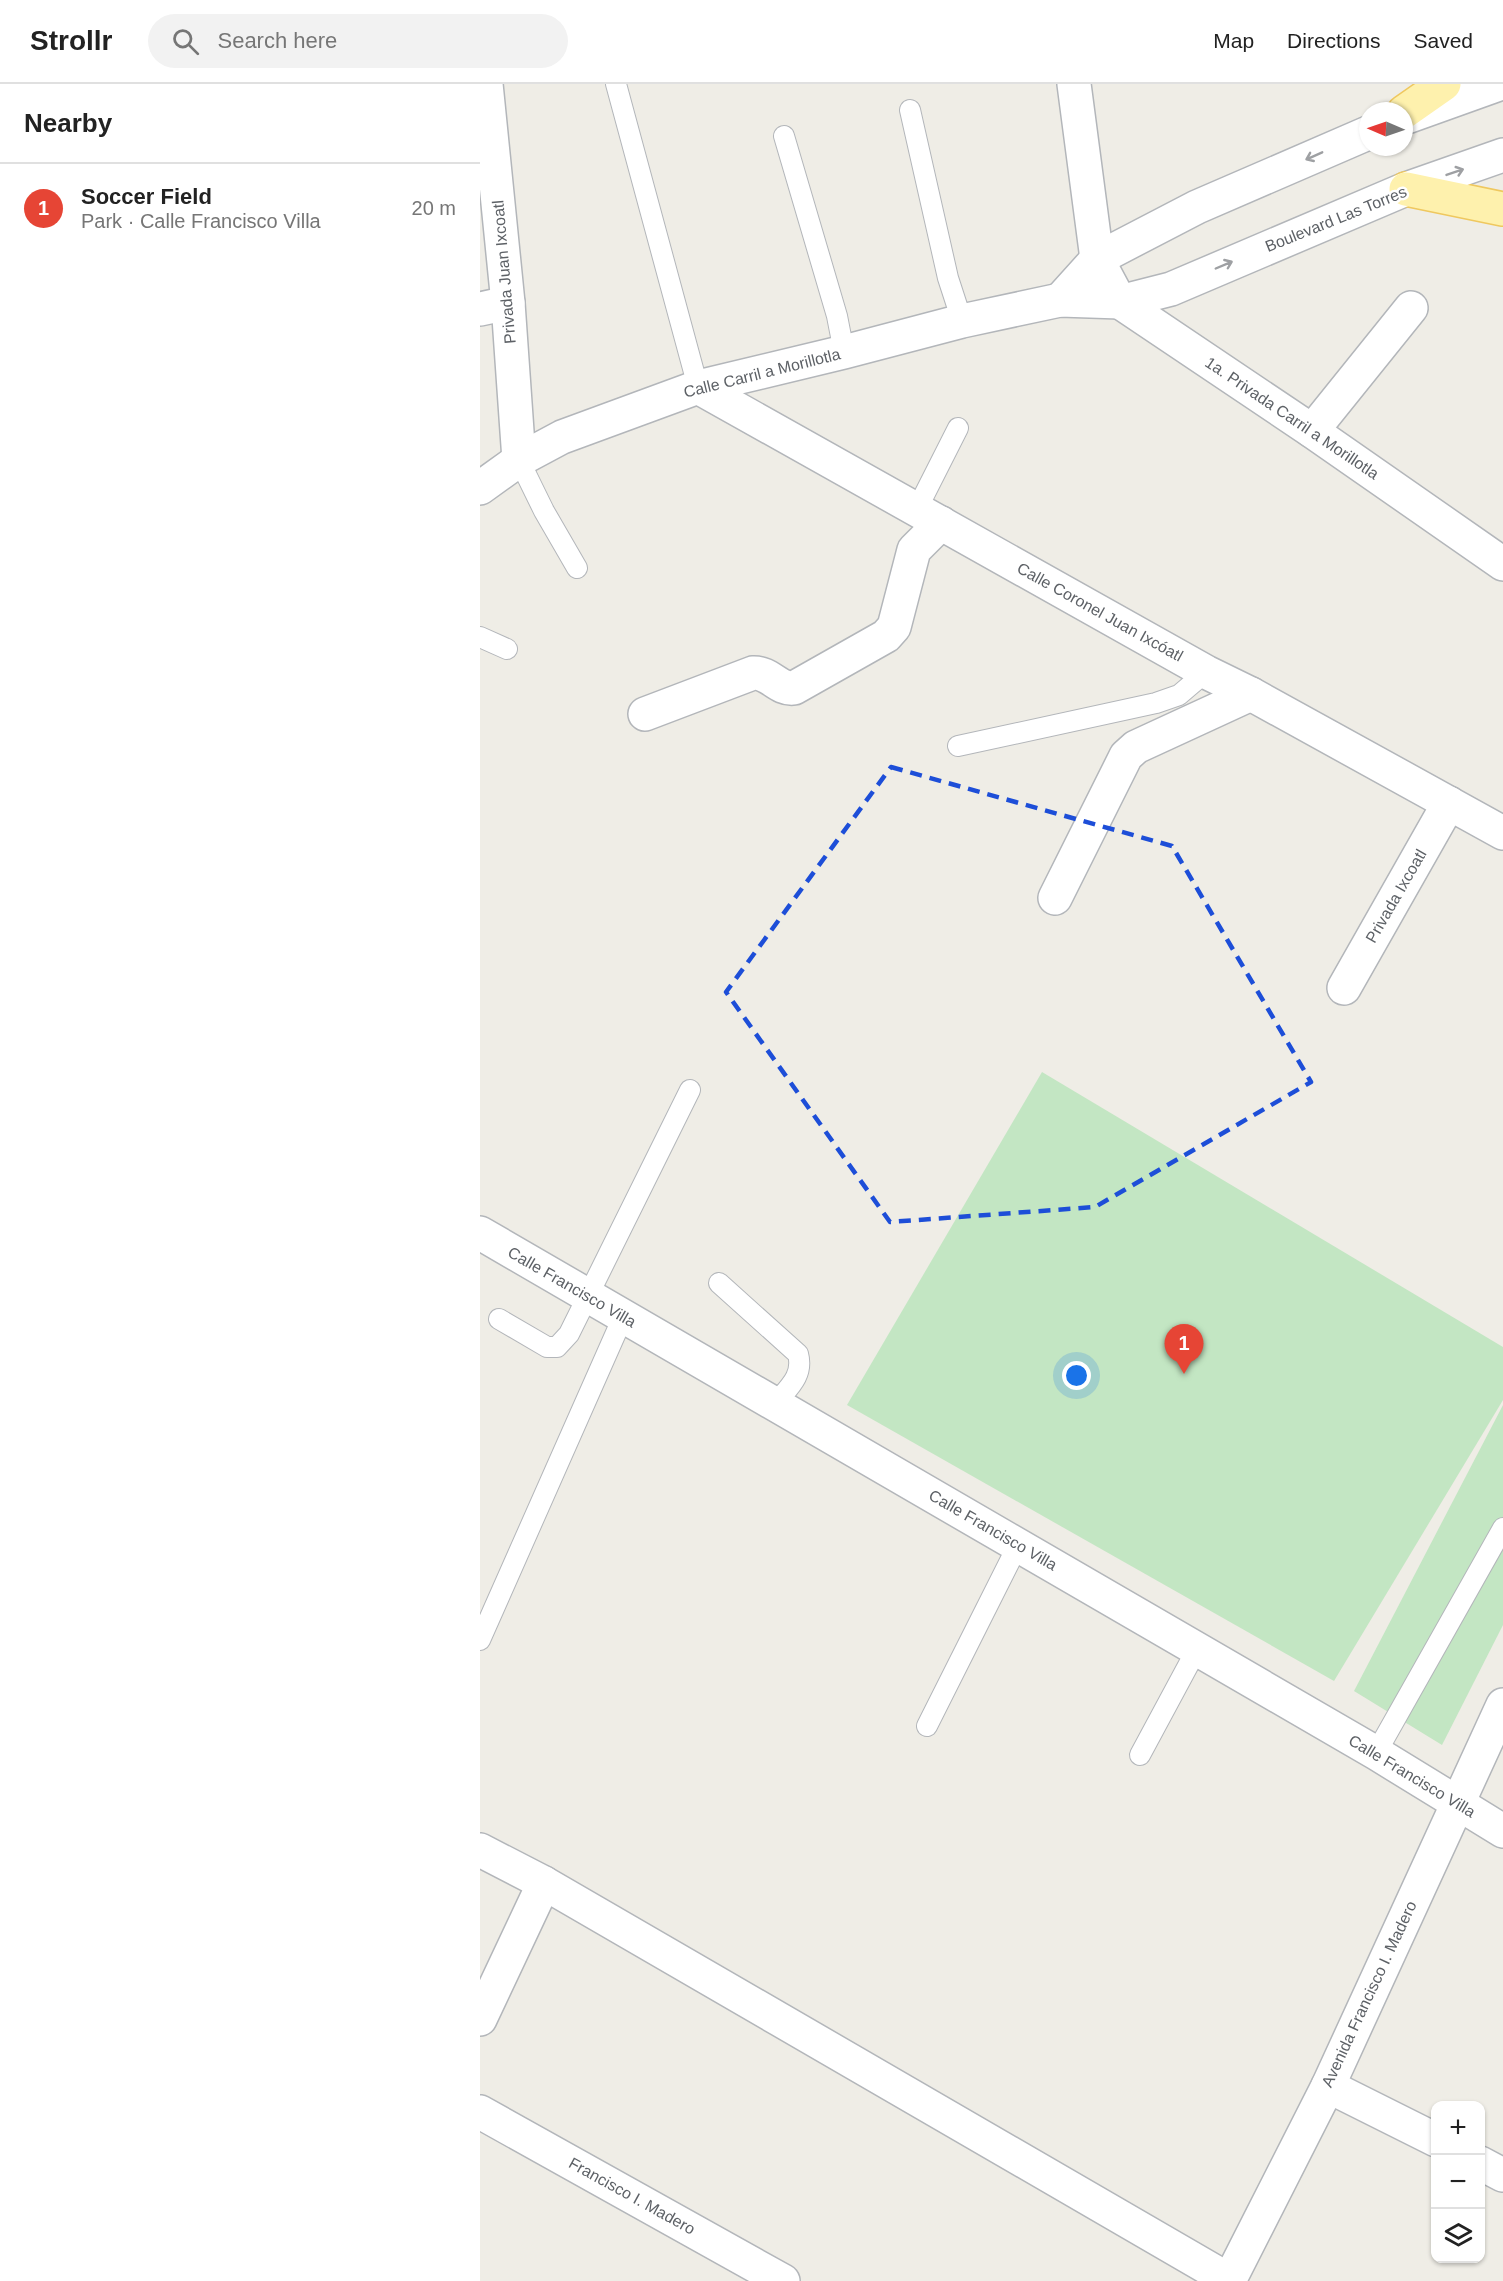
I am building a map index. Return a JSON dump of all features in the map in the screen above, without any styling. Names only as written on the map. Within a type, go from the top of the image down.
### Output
[{"type":"main road","points":[[1413,106],[1444,84]]},
{"type":"main road","points":[[1406,189],[1503,209]]},
{"type":"street","name":"Privada Juan Ixcoatl","points":[[486,84],[494,306],[519,460]]},
{"type":"street","points":[[1074,84],[1097,259]]},
{"type":"street","points":[[1413,115],[1499,84]]},
{"type":"street","points":[[1060,300],[1097,259],[1197,207],[1359,137]]},
{"type":"street","name":"Boulevard Las Torres","points":[[1171,289],[1406,189],[1503,155]]},
{"type":"street","name":"1a. Privada Carril a Morillotla","points":[[1097,259],[1120,302],[1312,431],[1503,564]]},
{"type":"street","name":"Calle Carril a Morillotla","points":[[480,488],[519,460],[562,437],[698,387],[962,321],[1060,300],[1120,302],[1171,289]]},
{"type":"street","points":[[1312,431],[1411,308]]},
{"type":"street","name":"Calle Coronel Juan Ixcóatl","points":[[698,387],[1206,672],[1251,694],[1503,832]]},
{"type":"street","points":[[645,714],[753,673],[764,674],[783,687],[794,688],[886,636],[894,627],[914,550],[929,517]]},
{"type":"street","points":[[1055,898],[1126,756],[1136,747],[1251,694]]},
{"type":"street","name":"Privada Ixcoatl","points":[[1344,988],[1449,803]]},
{"type":"street","name":"Calle Francisco Villa","points":[[480,1233],[1376,1753],[1503,1831]]},
{"type":"street","name":"Avenida Francisco I. Madero","points":[[1230,2281],[1328,2086],[1503,1704]]},
{"type":"street","points":[[480,1850],[544,1883],[1230,2281]]},
{"type":"street","points":[[480,2019],[544,1883]]},
{"type":"street","points":[[1328,2086],[1431,2138]]},
{"type":"street","name":"Francisco I. Madero","points":[[480,2112],[783,2281]]},
{"type":"street","points":[[1485,2166],[1503,2175]]},
{"type":"lane","points":[[615,84],[698,387]]},
{"type":"lane","points":[[910,110],[948,278],[962,321]]},
{"type":"lane","points":[[784,136],[837,316],[844,352]]},
{"type":"lane","points":[[929,517],[958,428]]},
{"type":"lane","points":[[519,460],[544,511],[577,568]]},
{"type":"lane","points":[[480,637],[507,649]]},
{"type":"lane","points":[[958,746],[1156,703],[1179,694],[1206,672]]},
{"type":"lane","points":[[499,1320],[547,1347],[557,1347],[569,1334],[690,1090]]},
{"type":"lane","points":[[719,1283],[798,1354],[801,1365],[798,1377],[775,1404]]},
{"type":"lane","points":[[480,1640],[623,1317]]},
{"type":"lane","points":[[1376,1753],[1503,1528]]},
{"type":"lane","points":[[927,1726],[1018,1545]]},
{"type":"lane","points":[[1140,1755],[1197,1649]]},
{"type":"highlighted area","points":[[891,767],[1172,846],[1311,1082],[1095,1207],[890,1222],[726,992]]},
{"type":"green space","points":[[1042,1072],[1503,1347],[1503,1400],[1334,1681],[847,1405]]},
{"type":"green space","points":[[1503,1405],[1503,1625],[1442,1745],[1354,1691]]},
{"type":"place","name":"Soccer Field","points":[[1184,1374]]}]
